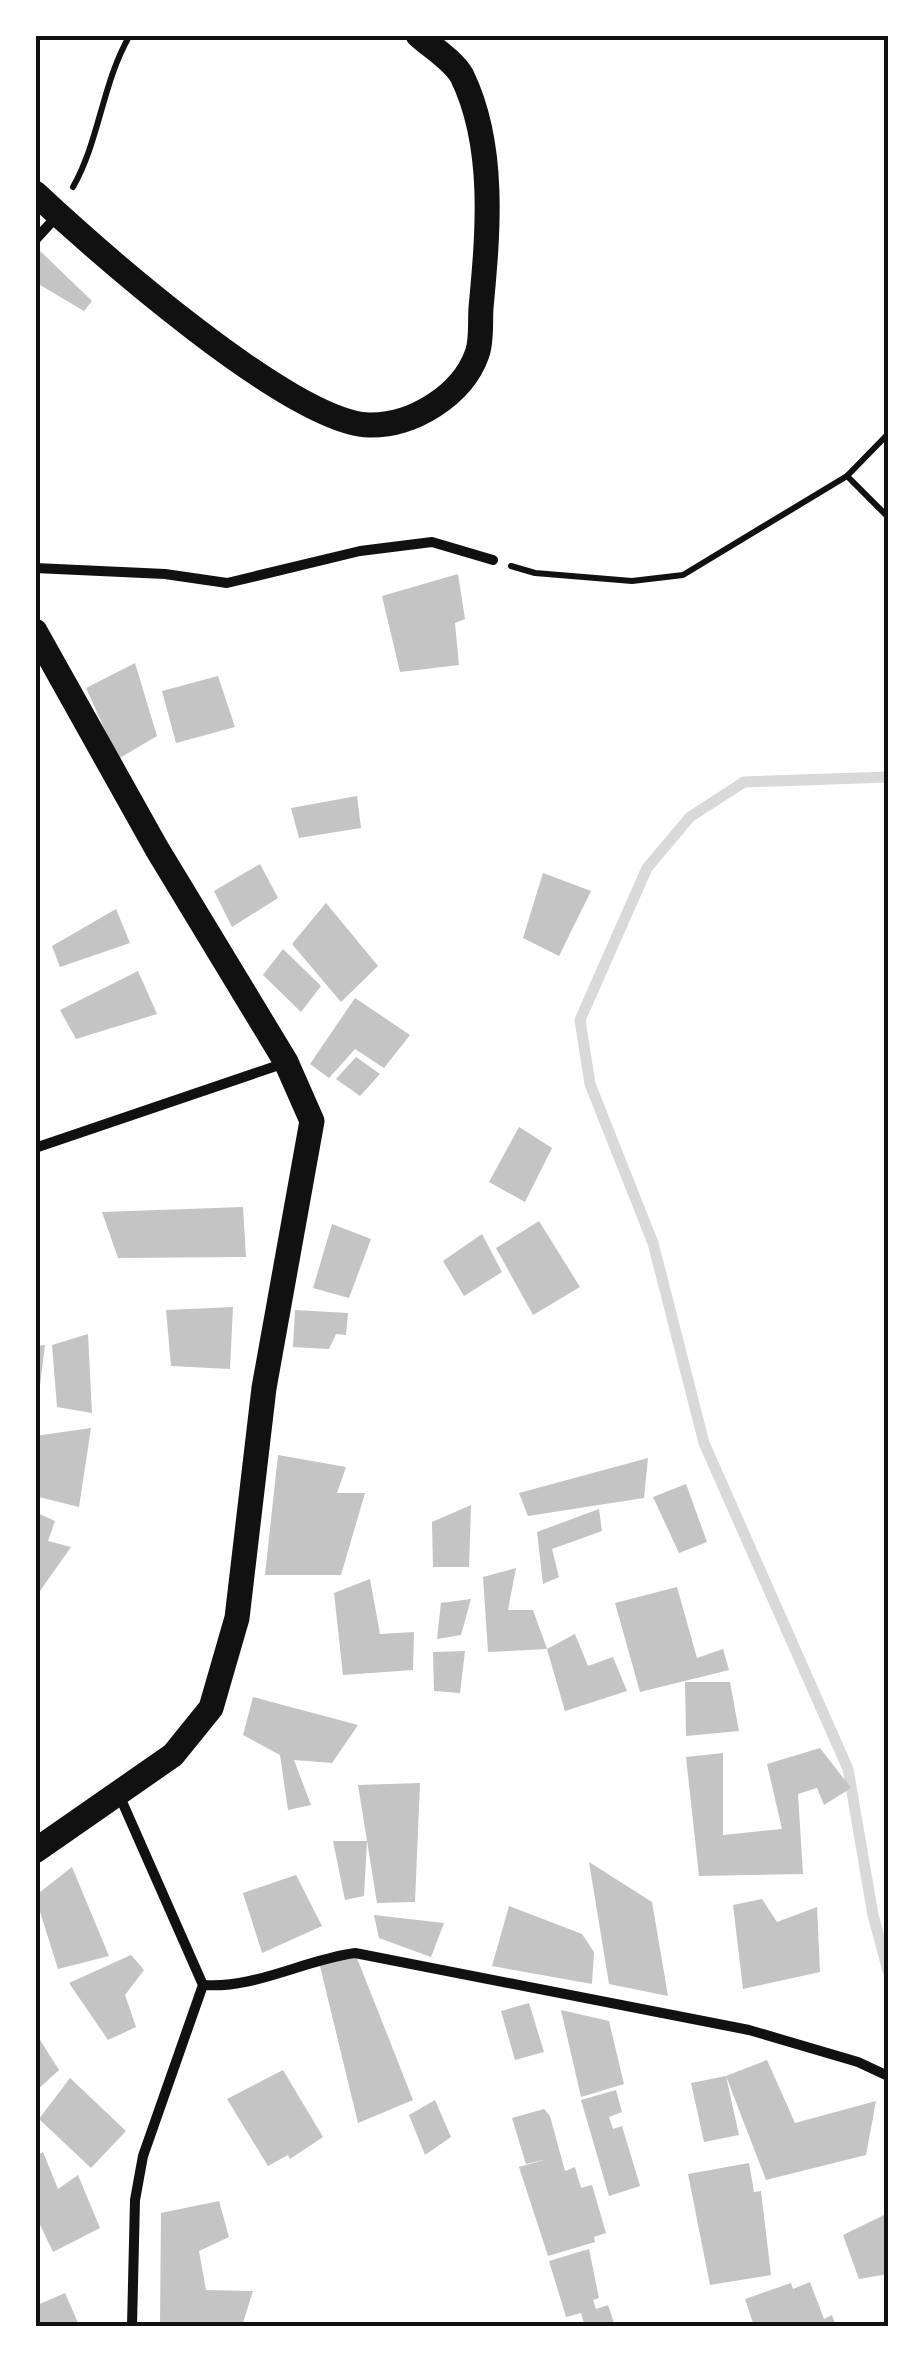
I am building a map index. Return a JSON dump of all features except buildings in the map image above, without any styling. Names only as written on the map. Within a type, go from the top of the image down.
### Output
[{"type":"main road","points":[[35,193],[222,351],[318,409],[365,425],[400,423],[430,409],[460,380],[477,354],[486,190],[479,116],[459,71],[418,35]]},
{"type":"main road","points":[[35,631],[157,849],[286,1062],[312,1121],[264,1388],[237,1618],[211,1708],[174,1755],[35,1852]]},
{"type":"street","points":[[35,240],[58,214]]},
{"type":"street","points":[[35,568],[165,574],[227,583],[360,551],[432,542],[493,560]]},
{"type":"street","points":[[35,1148],[286,1062]]},
{"type":"street","points":[[120,1796],[203,1985],[142,2156],[136,2200],[132,2326]]},
{"type":"street","points":[[203,1985],[233,1987],[318,1958],[355,1953],[750,2030],[858,2062],[888,2076]]},
{"type":"path","points":[[58,214],[89,158],[103,95],[130,35]]},
{"type":"path","points":[[493,560],[535,573],[613,579],[683,576],[846,476],[888,434]]},
{"type":"path","points":[[846,476],[888,517]]},
{"type":"waterway","points":[[888,777],[744,782],[690,817],[647,868],[580,1020],[590,1084],[653,1243],[704,1443],[848,1769],[873,1915],[888,1971]]}]
